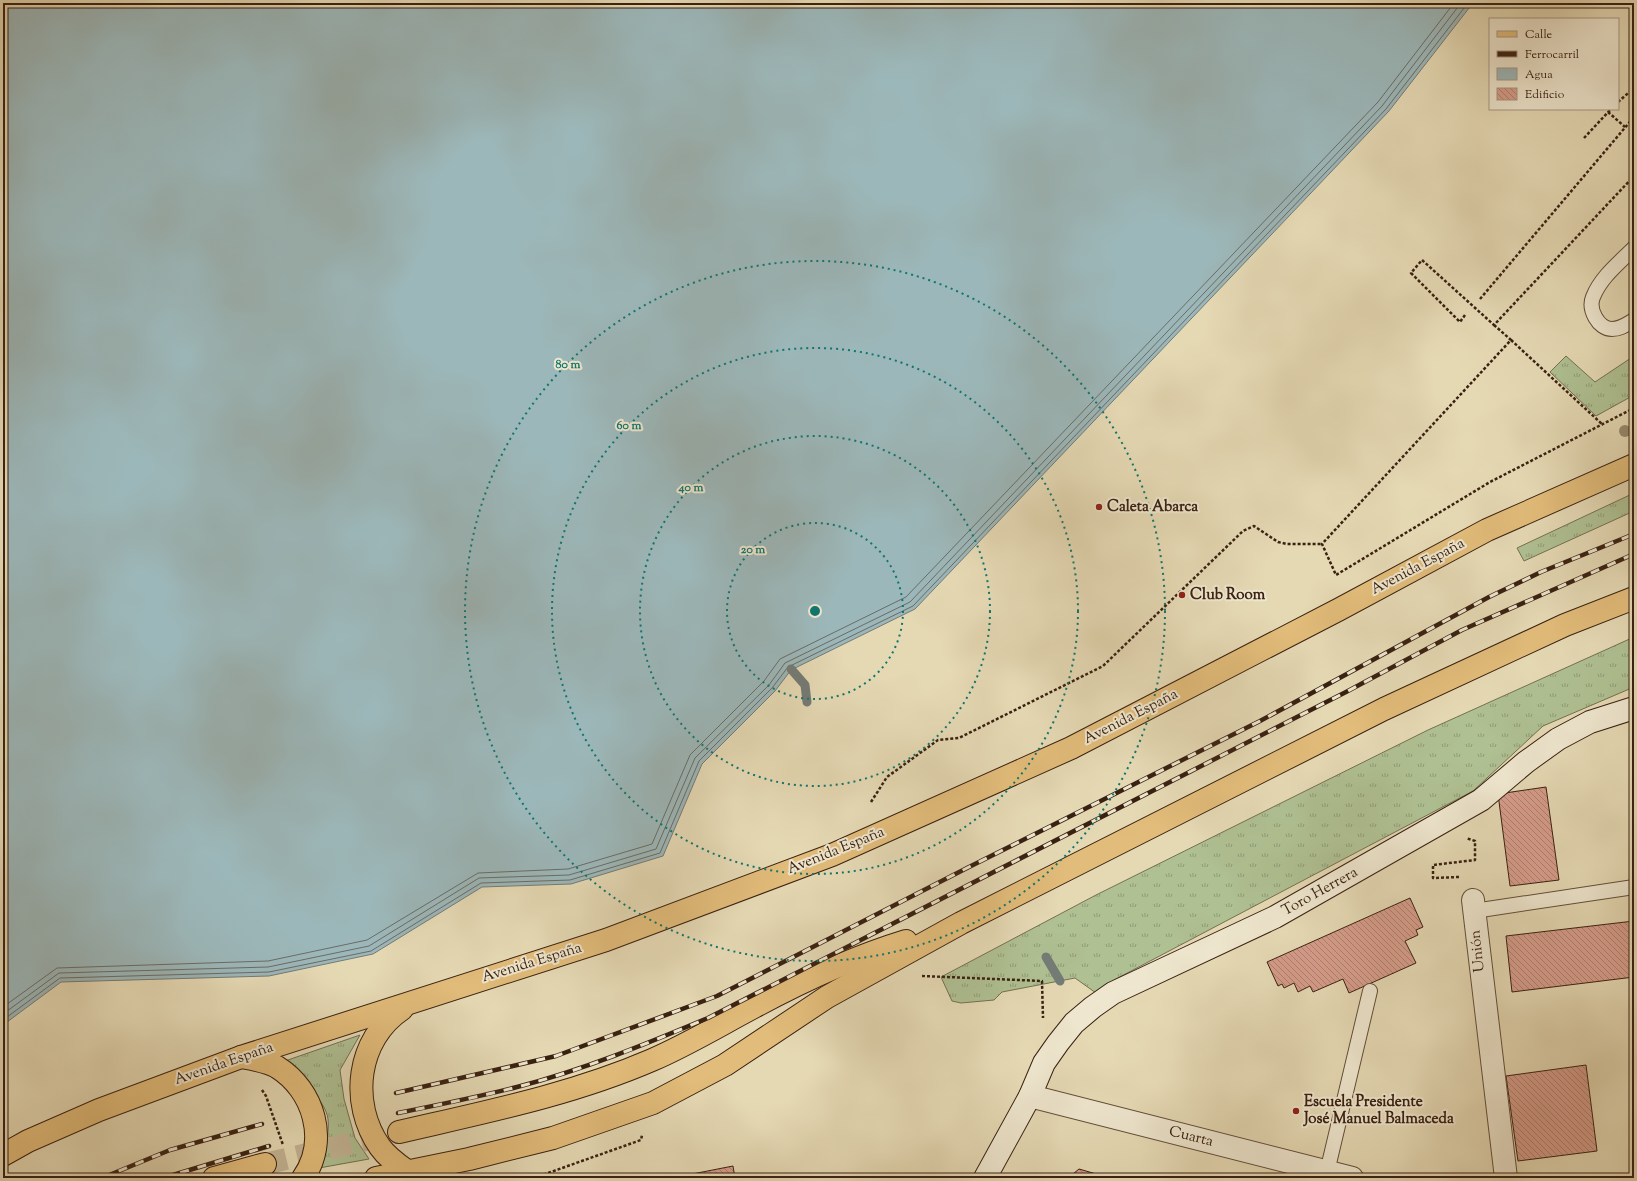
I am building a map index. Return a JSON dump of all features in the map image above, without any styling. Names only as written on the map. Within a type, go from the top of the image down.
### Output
[{"type":"main road","name":"Avenida España","points":[[3,1155],[28,1141],[99,1110],[241,1057],[606,940],[839,852],[1071,748],[1338,610],[1488,530],[1634,465]]},
{"type":"main road","points":[[376,1178],[469,1159],[554,1138],[653,1103],[725,1065],[827,997],[961,923],[1384,709],[1565,625],[1634,598]]},
{"type":"main road","points":[[399,1132],[527,1102],[596,1082],[653,1060],[786,991],[847,963],[903,942],[961,923]]},
{"type":"main road","points":[[407,1171],[393,1160],[381,1147],[371,1132],[365,1116],[361,1098],[361,1080],[365,1060],[372,1043],[387,1022],[396,1013],[412,1002]]},
{"type":"main road","points":[[241,1057],[259,1060],[281,1070],[291,1078],[302,1091],[311,1108],[316,1124],[316,1140],[314,1157],[303,1178]]},
{"type":"main road","points":[[214,1178],[265,1164]]},
{"type":"street","name":"Toro Herrera","points":[[985,1178],[1030,1096],[1044,1064],[1074,1023],[1093,1007],[1113,993],[1275,917],[1434,828],[1481,800],[1526,762],[1558,739],[1590,722],[1634,708]]},
{"type":"street","name":"Unión","points":[[1473,906],[1506,1178]]},
{"type":"street","name":"Cuarta","points":[[1030,1096],[1352,1178]]},
{"type":"lane","points":[[1634,248],[1600,283],[1592,299],[1592,311],[1599,323],[1610,329],[1621,328],[1634,320]]},
{"type":"lane","points":[[1473,906],[1634,887]]},
{"type":"lane","points":[[1327,1172],[1370,991]]},
{"type":"path","points":[[1619,101],[1634,88]]},
{"type":"path","points":[[1584,138],[1608,112],[1625,128]]},
{"type":"path","points":[[1480,299],[1634,117]]},
{"type":"path","points":[[1494,325],[1634,176]]},
{"type":"path","points":[[1465,315],[1460,322],[1411,273],[1422,260],[1603,425]]},
{"type":"path","points":[[871,802],[887,777],[938,740],[959,738],[1103,666],[1244,531],[1254,526],[1278,542],[1287,544],[1322,544],[1511,340]]},
{"type":"path","points":[[1322,544],[1336,575],[1490,482],[1563,443],[1603,425],[1634,408]]},
{"type":"path","points":[[1434,828],[1475,841],[1475,860],[1433,865],[1433,878],[1470,877],[1473,906]]},
{"type":"path","points":[[917,975],[1042,981],[1044,1064]]},
{"type":"path","points":[[241,1057],[266,1096],[285,1150]]},
{"type":"green space","points":[[1566,356],[1595,382],[1634,356],[1634,395],[1596,416],[1550,372]]},
{"type":"green space","points":[[1634,493],[1634,511],[1524,561],[1517,548]]},
{"type":"green space","points":[[1634,637],[1634,687],[1543,726],[1473,791],[1114,980],[1096,993],[1075,978],[1002,992],[994,1000],[961,1003],[952,1001],[941,977],[1096,895],[1428,730]]},
{"type":"green space","points":[[360,1035],[340,1070],[344,1099],[355,1138],[369,1159],[319,1168],[328,1131],[328,1119],[326,1112],[317,1096],[285,1061]]},
{"type":"water","points":[[3,3],[1473,3],[1389,111],[915,609],[791,670],[775,691],[702,764],[663,856],[571,884],[482,887],[373,954],[269,976],[61,982],[3,1025]]},
{"type":"building","points":[[1546,787],[1559,880],[1510,886],[1498,794]]},
{"type":"building","points":[[1410,898],[1423,927],[1416,930],[1418,935],[1405,941],[1416,963],[1349,993],[1343,979],[1313,992],[1310,986],[1298,992],[1294,983],[1284,988],[1282,984],[1278,986],[1267,962]]},
{"type":"building","points":[[1634,921],[1634,977],[1512,992],[1506,936]]},
{"type":"building","points":[[1586,1065],[1597,1151],[1518,1161],[1506,1076]]},
{"type":"building","points":[[733,1166],[735,1178],[677,1178],[677,1177]]},
{"type":"building","points":[[1079,1169],[1110,1178],[1068,1178]]},
{"type":"waterway","points":[[791,669],[805,685],[807,702]]},
{"type":"waterway","points":[[1046,957],[1060,981]]},
{"type":"tunnel","points":[[265,1164],[399,1132]]},
{"type":"railway","points":[[396,1093],[556,1056],[717,996],[969,867],[1260,721],[1489,597],[1541,572],[1634,534]]},
{"type":"railway","points":[[398,1113],[488,1094],[566,1073],[614,1056],[708,1018],[1346,692],[1462,630],[1634,554]]},
{"type":"railway","points":[[102,1178],[170,1150],[262,1124]]},
{"type":"railway","points":[[163,1178],[269,1146]]},
{"type":"place","name":"Caleta Abarca","points":[[1099,507]]},
{"type":"place","name":"Club Room","points":[[1182,595]]},
{"type":"place","name":"Escuela Presidente José Manuel Balmaceda","points":[[1296,1111]]}]
